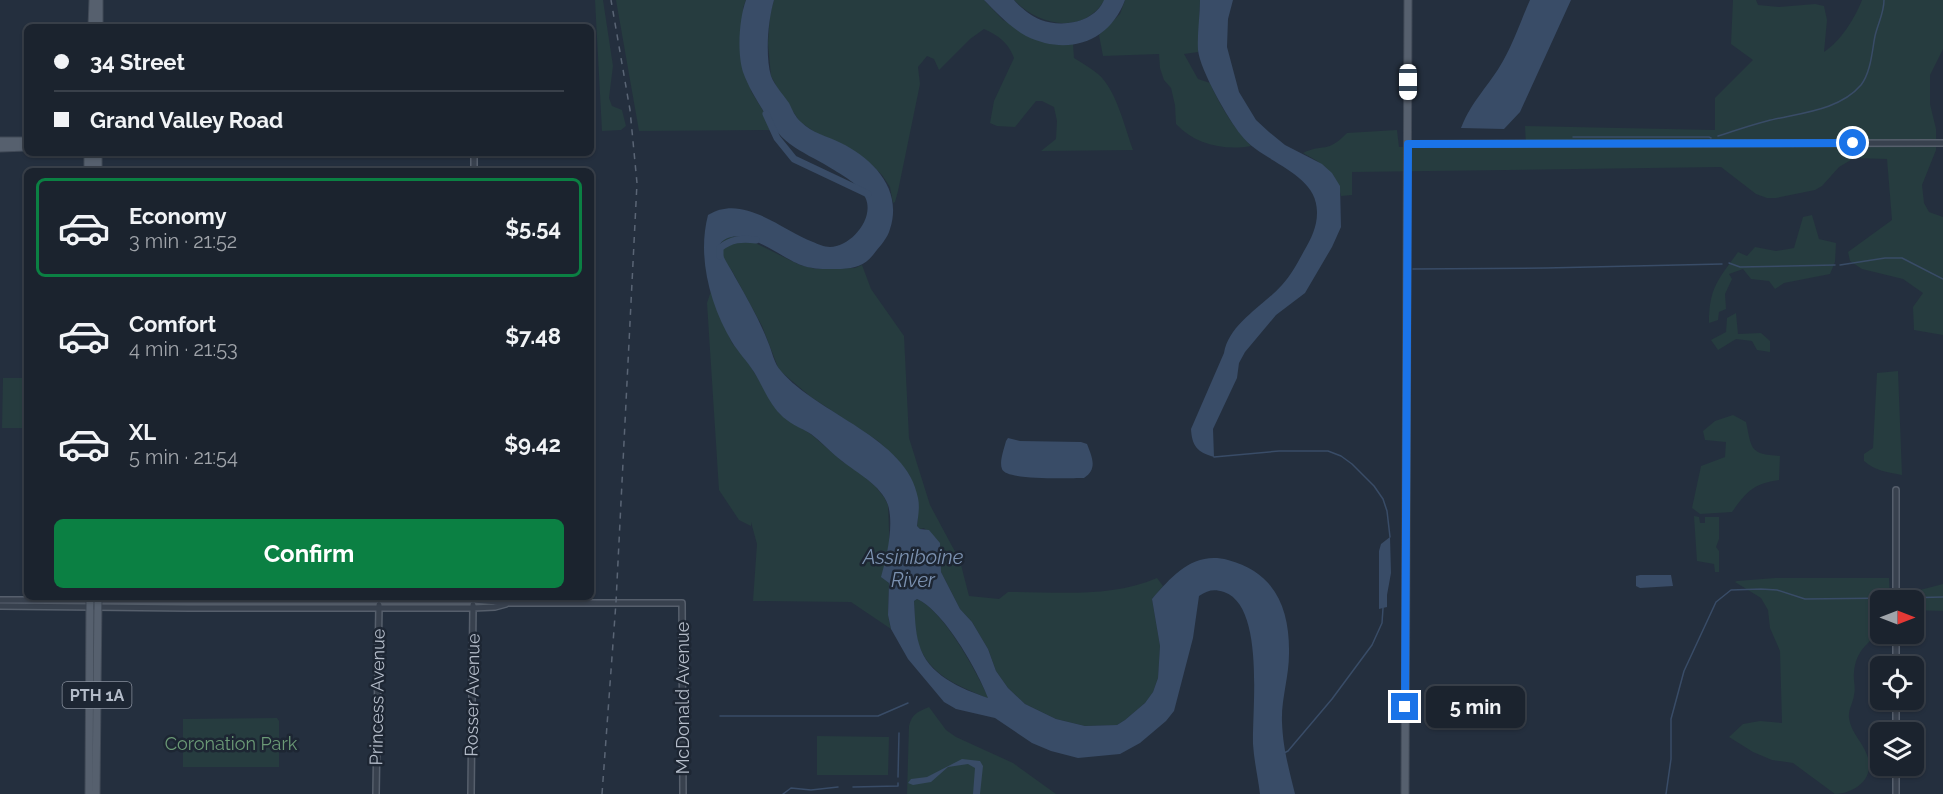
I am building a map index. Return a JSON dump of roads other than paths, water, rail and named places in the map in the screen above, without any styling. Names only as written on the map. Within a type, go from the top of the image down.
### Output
[{"type":"main road","points":[[92,24],[93,0]]},
{"type":"main road","points":[[99,0],[99,24]]},
{"type":"main road","points":[[1405,794],[1408,0]]},
{"type":"main road","points":[[0,141],[24,141]]},
{"type":"main road","points":[[0,148],[24,147]]},
{"type":"main road","name":"PTH 1A","points":[[89,794],[94,601]]},
{"type":"main road","name":"PTH 1A","points":[[94,601],[96,794]]},
{"type":"street","points":[[1408,144],[1943,143]]},
{"type":"street","points":[[1896,490],[1896,590]]},
{"type":"street","points":[[0,600],[64,603]]},
{"type":"street","points":[[0,606],[94,601],[379,600]]},
{"type":"street","name":"Princess Avenue","points":[[376,794],[379,600]]},
{"type":"street","name":"Rosser Avenue","points":[[471,794],[473,600]]},
{"type":"street","points":[[482,600],[511,603]]},
{"type":"street","points":[[94,601],[187,608],[473,608],[495,607],[511,603]]},
{"type":"street","name":"McDonald Avenue","points":[[511,603],[682,603],[683,794]]},
{"type":"street","points":[[1896,776],[1896,794]]},
{"type":"water","name":"Assiniboine River","points":[[746,0],[774,0],[769,27],[769,68],[771,76],[797,118],[815,132],[841,143],[864,158],[882,177],[889,188],[892,201],[893,214],[887,236],[870,259],[855,267],[826,269],[806,267],[760,243],[737,237],[728,238],[720,244],[724,257],[761,325],[779,368],[816,401],[880,443],[897,459],[911,477],[918,498],[917,526],[920,529],[929,530],[940,543],[941,572],[960,609],[972,622],[988,649],[996,671],[1008,688],[1025,704],[1056,719],[1085,726],[1117,725],[1145,703],[1153,692],[1158,678],[1160,646],[1152,599],[1185,567],[1205,559],[1216,558],[1228,560],[1258,573],[1268,583],[1283,608],[1289,638],[1289,663],[1282,722],[1285,750],[1295,794],[1260,794],[1253,744],[1254,660],[1251,637],[1246,617],[1237,601],[1224,592],[1211,591],[1199,596],[1193,638],[1174,711],[1140,743],[1120,754],[1078,758],[1051,751],[1032,743],[995,718],[956,709],[944,702],[908,659],[891,629],[888,615],[889,583],[881,577],[890,531],[890,513],[885,498],[868,480],[811,434],[787,420],[776,410],[754,372],[734,346],[712,297],[704,247],[708,215],[721,209],[735,208],[748,211],[813,242],[830,247],[845,242],[858,231],[867,215],[868,207],[866,199],[855,184],[786,141],[772,125],[758,102],[747,82],[741,64],[740,36]],"holes":[[[917,599],[949,628],[959,643],[988,698],[947,679],[937,672],[923,655],[917,634],[914,601]]]},
{"type":"water","points":[[984,0],[1014,0],[1026,12],[1037,18],[1050,22],[1068,23],[1093,14],[1104,0],[1125,0],[1109,27],[1097,36],[1085,42],[1057,45],[1026,36],[1004,20]]},
{"type":"water","points":[[1200,0],[1233,0],[1228,19],[1227,47],[1239,92],[1256,120],[1285,145],[1322,164],[1332,173],[1340,186],[1341,227],[1332,247],[1305,293],[1276,315],[1245,352],[1239,363],[1237,378],[1213,429],[1214,457],[1196,448],[1191,429],[1227,343],[1232,333],[1247,316],[1274,293],[1291,273],[1311,237],[1317,213],[1315,199],[1308,187],[1287,169],[1250,145],[1236,128],[1215,94],[1198,50]]},
{"type":"water","points":[[1530,0],[1571,0],[1520,112],[1504,129],[1461,128],[1470,109],[1507,54]]},
{"type":"water","points":[[1008,438],[1020,441],[1087,444],[1093,462],[1091,471],[1084,478],[1026,477],[1006,473],[1001,463]]},
{"type":"water","points":[[1390,537],[1391,573],[1387,607],[1379,609],[1379,551],[1381,544]]},
{"type":"water","points":[[1671,575],[1673,586],[1640,588],[1636,586],[1636,576]]},
{"type":"water","points":[[962,759],[980,761],[983,766],[980,794],[973,794],[975,768],[968,764],[948,767],[931,782],[913,785],[908,783],[911,779],[927,777]]},
{"type":"waterway","points":[[1718,136],[1830,106],[1852,94],[1867,74],[1884,0]]},
{"type":"waterway","name":"Assiniboine River","points":[[766,114],[777,138],[794,159],[868,194]]},
{"type":"waterway","points":[[1573,137],[1711,138]]},
{"type":"waterway","name":"Assiniboine River","points":[[720,256],[720,248],[728,243],[741,239],[756,240]]},
{"type":"waterway","points":[[1840,265],[1885,258],[1902,258],[1943,279]]},
{"type":"waterway","points":[[1729,263],[1740,267],[1835,265]]},
{"type":"waterway","points":[[1413,269],[1722,264]]},
{"type":"waterway","points":[[1214,457],[1279,451],[1328,451],[1341,456],[1374,486],[1383,499],[1390,537]]},
{"type":"waterway","points":[[1666,794],[1671,759],[1671,719],[1684,671],[1716,602],[1731,590],[1761,589],[1777,590],[1805,599],[1870,598]]},
{"type":"waterway","points":[[1924,597],[1943,597]]},
{"type":"waterway","points":[[1284,753],[1332,699],[1372,645],[1382,623],[1383,608]]},
{"type":"waterway","points":[[720,716],[878,716],[908,703]]},
{"type":"waterway","points":[[898,777],[899,733]]},
{"type":"waterway","points":[[853,787],[898,786],[898,783]]},
{"type":"waterway","points":[[783,794],[791,788],[811,790],[838,787]]},
{"type":"railway","points":[[602,794],[616,602],[637,183],[630,110],[611,0]]},
{"type":"park label","name":"Coronation Park","points":[[231,743]]}]
